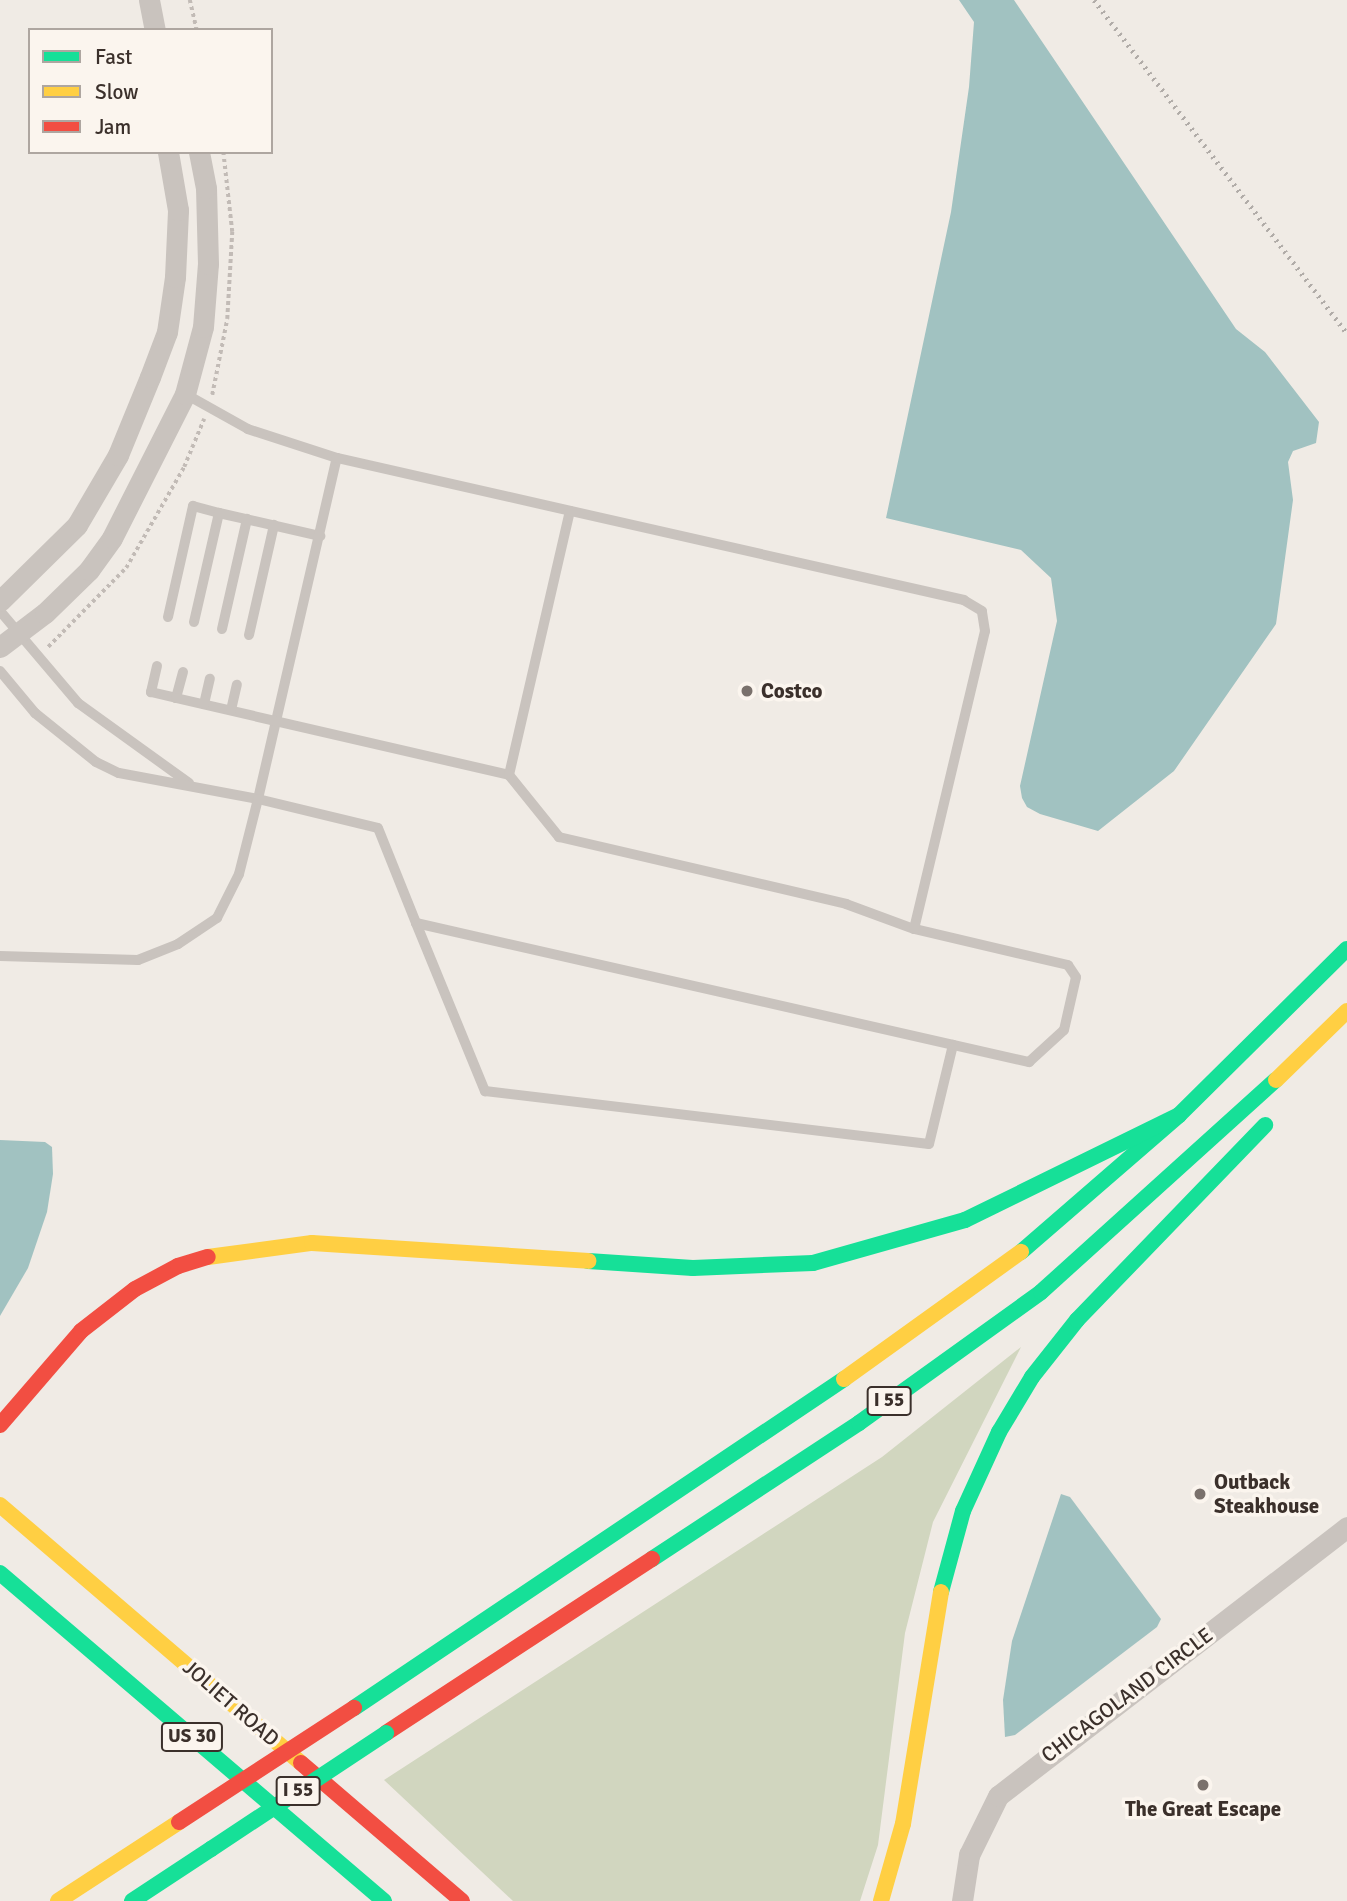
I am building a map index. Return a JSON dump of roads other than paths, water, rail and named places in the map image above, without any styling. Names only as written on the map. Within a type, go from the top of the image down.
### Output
[{"type":"main road","name":"I 55","points":[[58,1901],[354,1708],[930,1321],[1030,1246],[1180,1115],[1347,949]]},
{"type":"main road","name":"I 55","points":[[132,1901],[859,1423],[1041,1292],[1214,1140],[1347,1011]]},
{"type":"main road","points":[[881,1901],[903,1824],[943,1579],[962,1511],[999,1433],[1032,1377],[1077,1320],[1279,1111]]},
{"type":"main road","points":[[0,1425],[82,1331],[135,1289],[178,1266],[223,1252],[312,1243],[692,1268],[813,1263],[965,1220],[1180,1115]]},
{"type":"main road","name":"JOLIET ROAD","points":[[0,1505],[462,1901]]},
{"type":"main road","name":"US 30","points":[[0,1573],[384,1901]]},
{"type":"street","points":[[149,0],[155,28]]},
{"type":"street","points":[[0,601],[77,525],[118,455],[167,332],[175,277],[178,210],[168,154]]},
{"type":"street","points":[[0,647],[89,570],[111,538],[185,394],[204,327],[207,277],[206,188],[199,154]]},
{"type":"street","points":[[150,377],[185,394]]},
{"type":"street","name":"CHICAGOLAND CIRCLE","points":[[962,1901],[970,1855],[998,1796],[1347,1527]]},
{"type":"lane","points":[[185,394],[248,429],[337,458],[964,600],[982,611],[985,631],[914,929]]},
{"type":"lane","points":[[0,956],[138,960],[178,944],[217,918],[239,874],[337,458]]},
{"type":"lane","points":[[167,617],[193,506],[320,536]]},
{"type":"lane","points":[[509,775],[570,511]]},
{"type":"lane","points":[[194,622],[219,513]]},
{"type":"lane","points":[[222,629],[247,519]]},
{"type":"lane","points":[[249,635],[274,525]]},
{"type":"lane","points":[[0,611],[78,703],[191,784]]},
{"type":"lane","points":[[156,666],[151,692],[509,775],[559,837],[846,904],[914,929],[1068,965],[1076,977],[1064,1030],[1029,1062],[416,923]]},
{"type":"lane","points":[[0,671],[35,713],[96,762],[119,773],[191,784],[378,828],[485,1091],[929,1144],[953,1045]]},
{"type":"lane","points":[[176,698],[183,672]]},
{"type":"lane","points":[[204,704],[210,679]]},
{"type":"lane","points":[[231,710],[237,685]]},
{"type":"lane","points":[[358,1901],[371,1890]]},
{"type":"water","points":[[959,0],[1014,0],[1236,329],[1265,352],[1319,422],[1316,443],[1293,451],[1288,462],[1293,500],[1276,624],[1174,771],[1098,831],[1040,814],[1027,807],[1022,798],[1020,786],[1057,621],[1051,578],[1021,550],[886,518],[951,212],[969,87],[974,22]]},
{"type":"water","points":[[0,1140],[45,1142],[52,1147],[53,1174],[47,1212],[28,1268],[0,1316]]},
{"type":"water","points":[[1061,1494],[1070,1497],[1161,1619],[1157,1627],[1015,1735],[1005,1737],[1003,1700],[1012,1641]]},
{"type":"railway","points":[[1094,0],[1347,333]]},
{"type":"place","name":"Costco","points":[[747,691]]},
{"type":"place","name":"Outback Steakhouse","points":[[1200,1494]]},
{"type":"place","name":"The Great Escape","points":[[1203,1785]]}]
